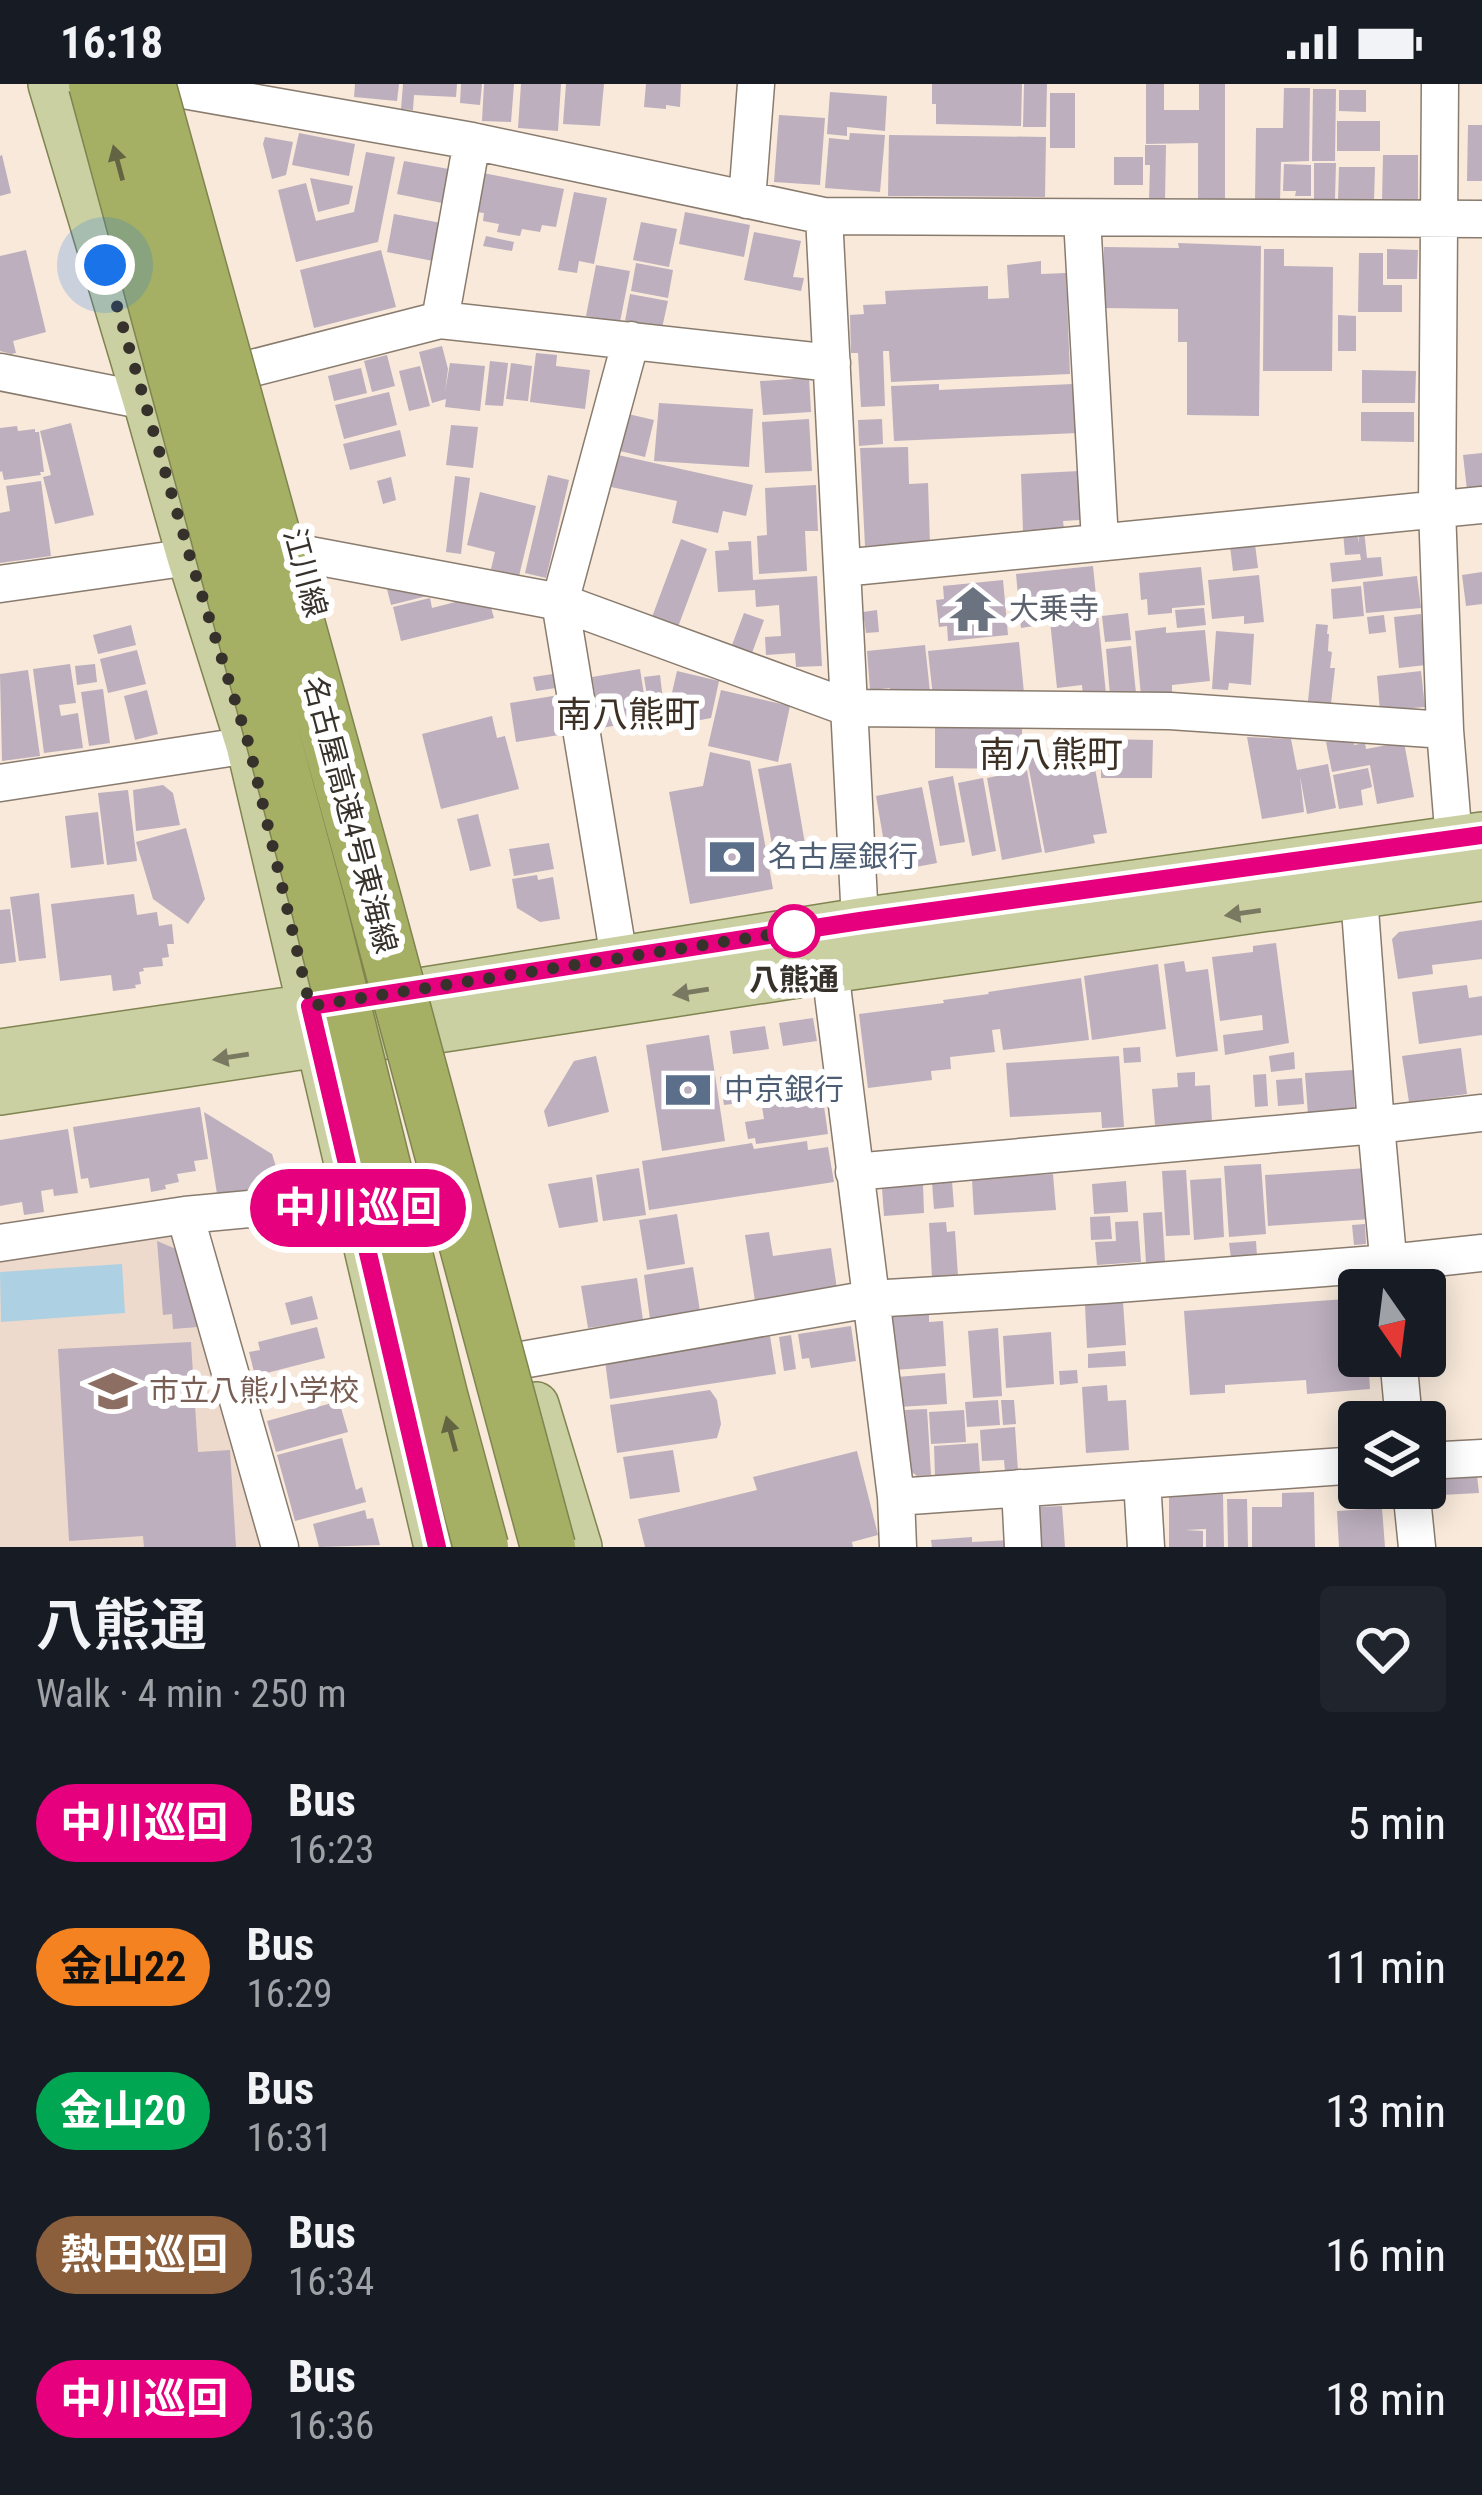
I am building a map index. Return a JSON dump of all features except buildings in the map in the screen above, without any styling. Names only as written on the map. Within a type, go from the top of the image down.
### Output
[{"type":"highway","name":"名古屋高速4号東海線","points":[[96,84],[319,908],[481,1547]]},
{"type":"highway","name":"名古屋高速4号東海線","points":[[163,85],[378,916],[548,1547]]},
{"type":"main road","points":[[51,84],[249,745],[437,1547]]},
{"type":"main road","name":"江川線","points":[[163,85],[249,370],[579,1547]]},
{"type":"main road","points":[[0,1052],[315,1025],[830,970],[1468,859]]},
{"type":"main road","points":[[425,1011],[619,958],[860,921],[1358,876]]},
{"type":"main road","points":[[0,1092],[315,1025]]},
{"type":"street","points":[[747,200],[756,84]]},
{"type":"street","points":[[1440,84],[1437,508],[1445,730],[1468,859]]},
{"type":"street","points":[[163,85],[472,141],[824,216],[1482,219]]},
{"type":"street","points":[[440,320],[472,141]]},
{"type":"street","points":[[824,216],[860,921]]},
{"type":"street","points":[[1082,218],[1100,541]]},
{"type":"street","points":[[249,370],[440,320],[832,363]]},
{"type":"street","points":[[619,958],[560,602],[631,340]]},
{"type":"street","points":[[0,372],[146,401]]},
{"type":"street","points":[[842,568],[1482,505]]},
{"type":"street","points":[[299,553],[560,602],[849,708],[1170,711],[1445,730]]},
{"type":"street","points":[[0,584],[190,557]]},
{"type":"street","points":[[0,783],[249,745]]},
{"type":"street","points":[[1358,876],[1389,1269]]},
{"type":"street","points":[[830,970],[896,1497],[898,1547]]},
{"type":"street","points":[[854,1172],[1482,1113]]},
{"type":"street","points":[[0,1243],[185,1215],[356,1199]]},
{"type":"street","points":[[185,1215],[280,1547]]},
{"type":"street","points":[[1418,1269],[1482,1253]]},
{"type":"street","points":[[523,1360],[870,1299],[1338,1278]]},
{"type":"street","points":[[1446,1460],[1482,1458]]},
{"type":"street","points":[[896,1497],[1338,1466]]},
{"type":"street","points":[[1142,1480],[1146,1547]]},
{"type":"street","points":[[1019,1488],[1023,1547]]},
{"type":"street","points":[[1413,1509],[1417,1547]]},
{"type":"shaded area","name":"市立八熊小学校","points":[[163,1232],[178,1238],[272,1547],[0,1547],[0,1256]]},
{"type":"water","points":[[122,1264],[125,1313],[1,1322],[0,1272]]},
{"type":"bus line","name":"中川巡回","points":[[437,1547],[310,1006],[860,921],[1482,835]]},
{"type":"place","name":"大乗寺","points":[[973,609]]},
{"type":"place","name":"名古屋銀行","points":[[732,857]]},
{"type":"place","name":"八熊通","points":[[794,931]]},
{"type":"place","name":"中京銀行","points":[[688,1090]]},
{"type":"place","name":"市立八熊小学校","points":[[113,1391]]},
{"type":"district","name":"南八熊町","points":[[628,714]]},
{"type":"district","name":"南八熊町","points":[[1051,754]]},
{"type":"route","points":[[105,265],[249,745],[310,1006],[794,931]]}]
